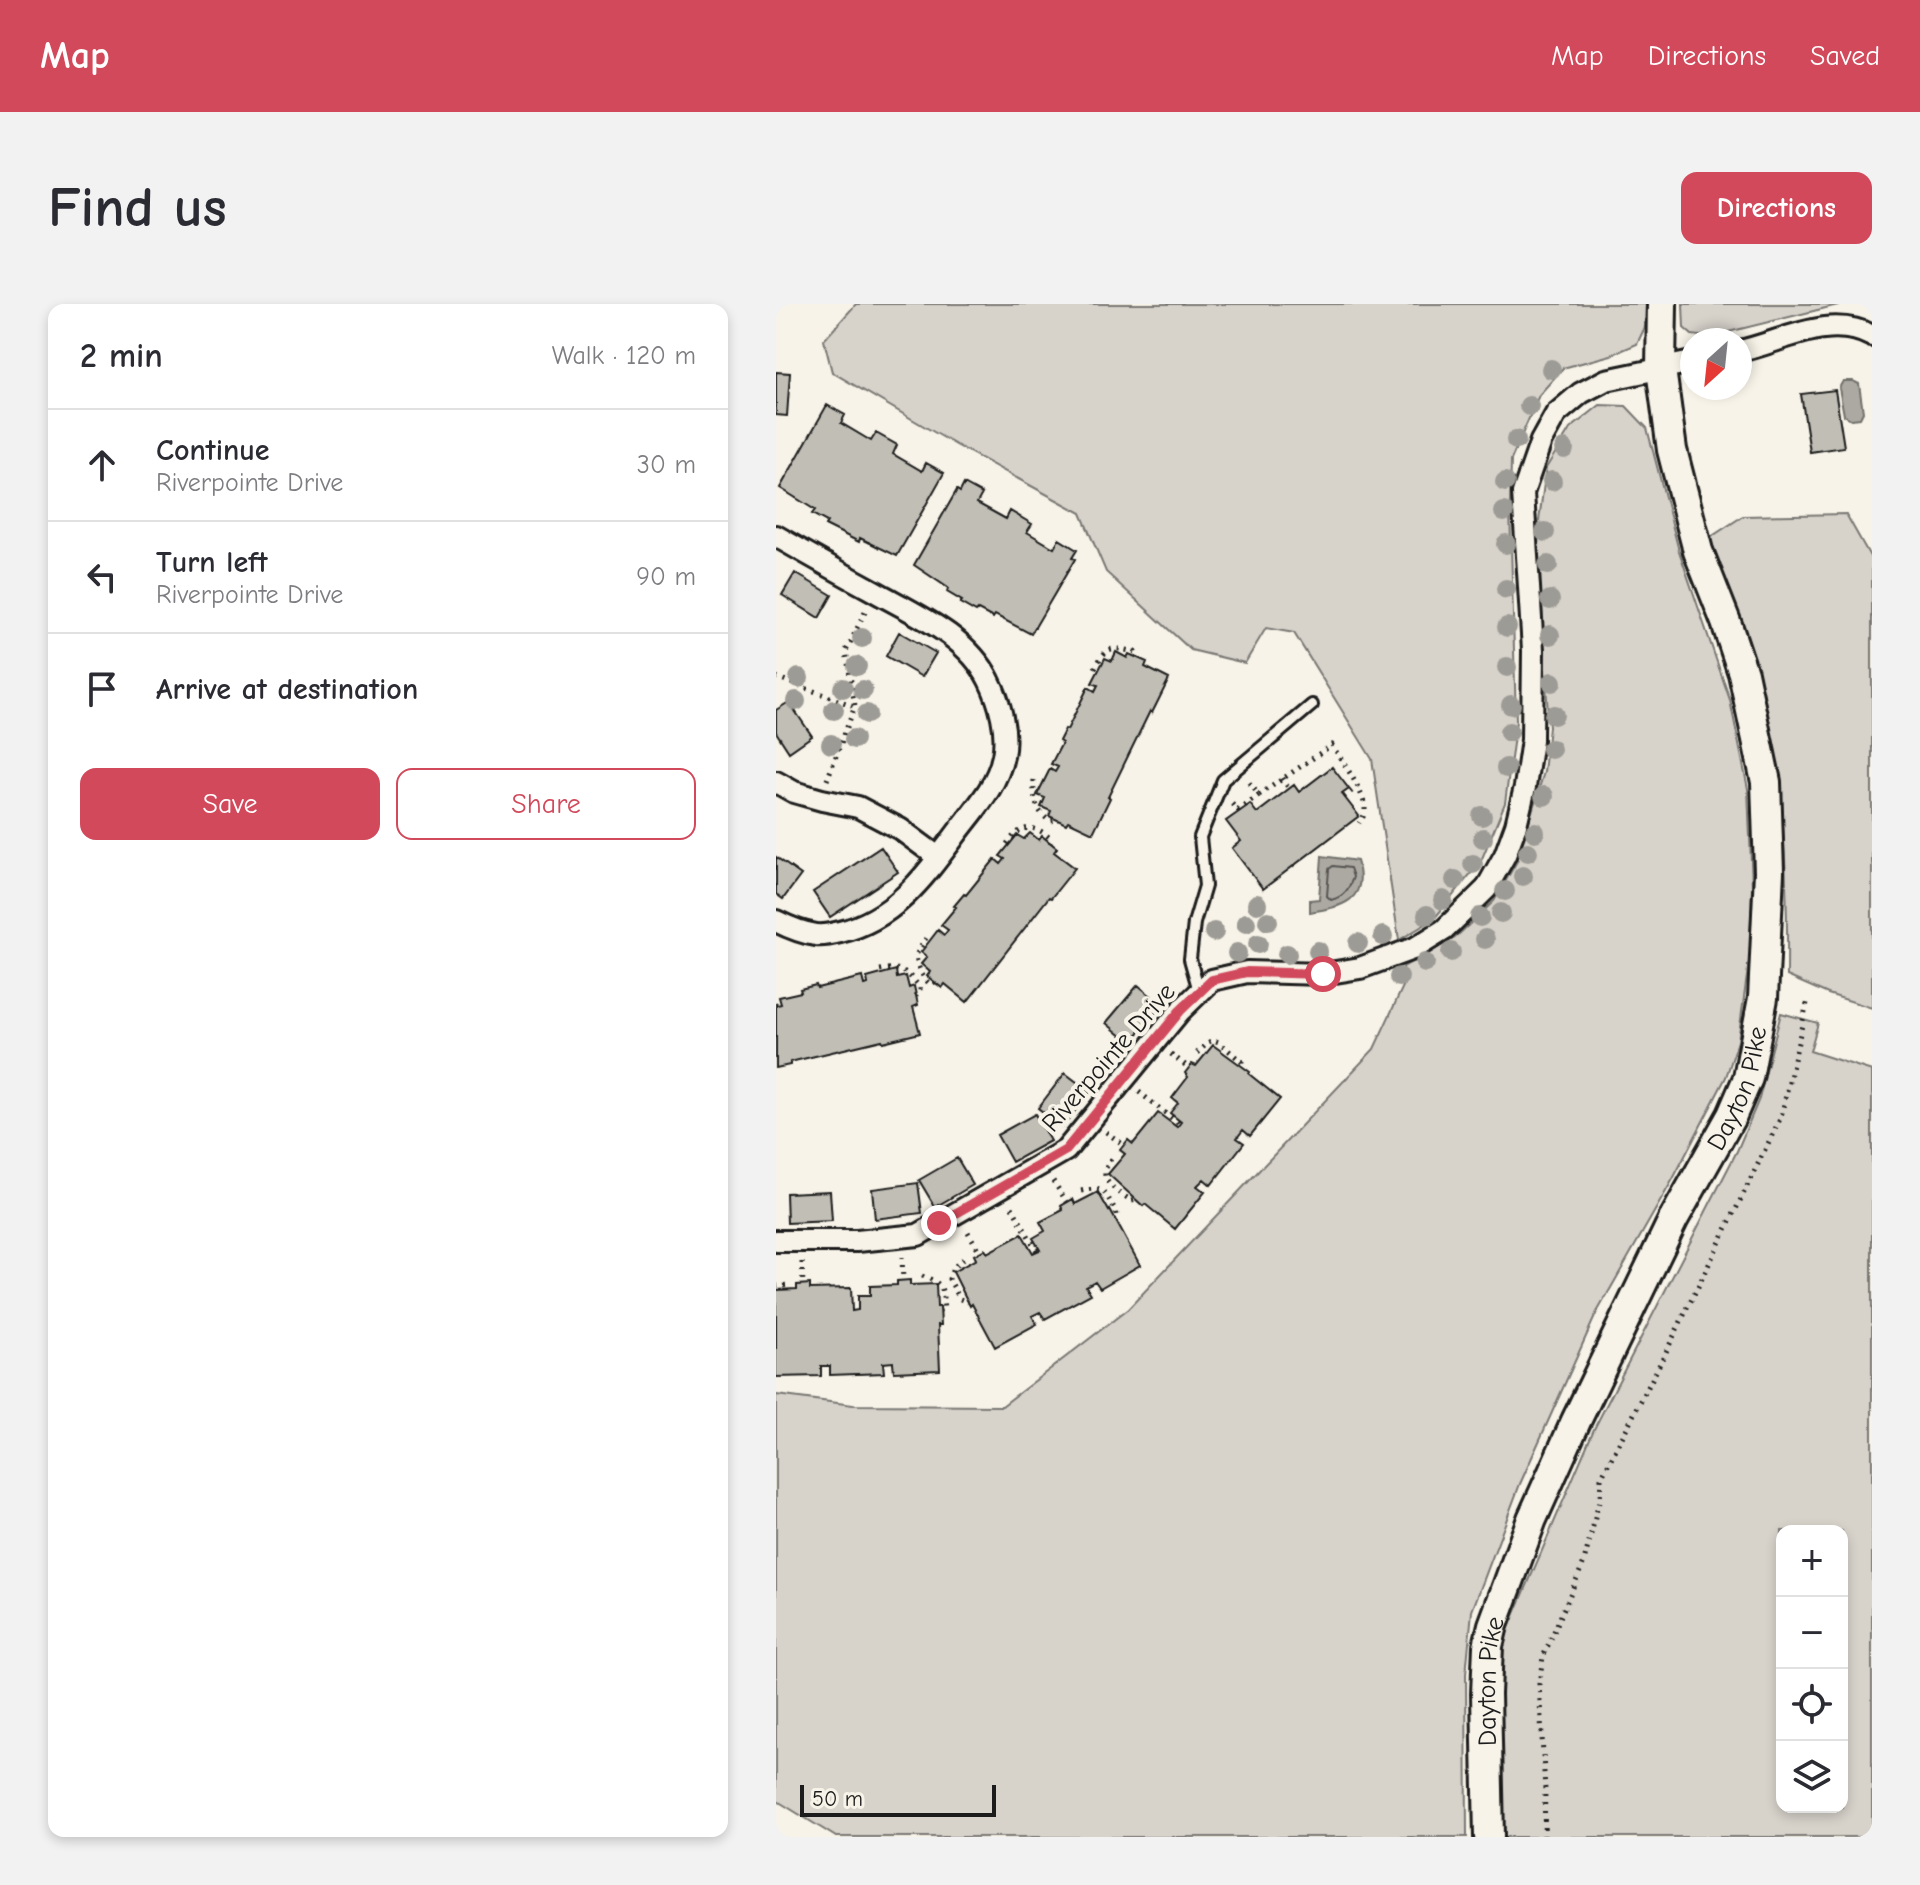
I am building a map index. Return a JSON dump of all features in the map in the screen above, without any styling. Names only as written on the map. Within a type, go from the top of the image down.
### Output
[{"type":"street","name":"Dayton Pike","points":[[1489,1837],[1486,1694],[1488,1646],[1493,1625],[1532,1519],[1576,1421],[1673,1220],[1732,1115],[1748,1078],[1763,998],[1769,872],[1766,782],[1743,673],[1698,551],[1674,460],[1661,369],[1662,304]]},
{"type":"street","points":[[1752,347],[1808,331],[1852,328],[1872,336]]},
{"type":"street","name":"Riverpointe Drive","points":[[776,1241],[857,1241],[918,1235],[1066,1150],[1180,1011],[1212,980],[1247,972],[1323,974],[1360,968],[1415,948],[1444,930],[1486,889],[1505,855],[1525,787],[1532,740],[1533,650],[1523,493],[1541,441],[1556,414],[1581,393],[1606,380],[1680,365]]},
{"type":"street","points":[[776,536],[943,630],[973,656],[988,679],[1004,723],[1004,754],[996,781],[909,893],[891,909],[868,923],[818,935],[776,921]]},
{"type":"street","points":[[776,782],[794,792],[858,807],[900,829],[938,857]]},
{"type":"lane","points":[[1199,991],[1190,959],[1194,923],[1205,886],[1200,837],[1223,780],[1312,705]]},
{"type":"path","points":[[822,800],[855,706],[846,651],[875,592]]},
{"type":"path","points":[[1095,668],[1108,649],[1135,652],[1136,657]]},
{"type":"path","points":[[776,677],[855,706]]},
{"type":"path","points":[[1226,811],[1230,802],[1238,810],[1332,745],[1357,787],[1365,808],[1359,823]]},
{"type":"path","points":[[1237,766],[1259,795]]},
{"type":"path","points":[[1282,778],[1289,789]]},
{"type":"path","points":[[1034,780],[1036,805],[1044,818],[1057,820]]},
{"type":"path","points":[[1344,797],[1357,787]]},
{"type":"path","points":[[1007,844],[1023,828],[1043,832],[1051,839],[1050,843]]},
{"type":"path","points":[[926,938],[916,955],[917,963],[926,981],[930,984],[935,982]]},
{"type":"path","points":[[880,970],[902,969],[920,987],[916,996]]},
{"type":"path","points":[[1544,1837],[1545,1790],[1539,1684],[1543,1657],[1584,1562],[1600,1498],[1601,1478],[1781,1117],[1807,1003]]},
{"type":"path","points":[[1197,1053],[1213,1040],[1233,1053],[1242,1066]]},
{"type":"path","points":[[1168,1051],[1189,1068]]},
{"type":"path","points":[[1137,1090],[1179,1124]]},
{"type":"path","points":[[1104,1130],[1124,1145]]},
{"type":"path","points":[[1111,1159],[1105,1169],[1107,1182],[1132,1201],[1137,1200]]},
{"type":"path","points":[[1053,1181],[1067,1202]]},
{"type":"path","points":[[1081,1191],[1101,1190],[1116,1211],[1115,1218]]},
{"type":"path","points":[[1010,1203],[1037,1251]]},
{"type":"path","points":[[966,1228],[980,1252]]},
{"type":"path","points":[[902,1255],[903,1280]]},
{"type":"path","points":[[801,1259],[803,1285]]},
{"type":"path","points":[[963,1259],[953,1268],[949,1279],[960,1299],[968,1302]]},
{"type":"path","points":[[922,1276],[942,1287],[944,1310],[940,1311]]},
{"type":"path","points":[[776,1286],[789,1285]]},
{"type":"shaded area","points":[[856,304],[1646,304],[1645,327],[1637,344],[1611,355],[1563,368],[1539,395],[1511,460],[1516,721],[1505,803],[1481,861],[1434,919],[1399,940],[1372,759],[1294,633],[1266,628],[1245,663],[1191,650],[1106,572],[1081,513],[956,445],[832,372],[824,340]]},
{"type":"shaded area","points":[[1683,304],[1842,304],[1745,328],[1684,328]]},
{"type":"shaded area","points":[[1600,405],[1626,406],[1647,428],[1679,551],[1730,700],[1748,789],[1752,886],[1750,954],[1738,1041],[1726,1077],[1673,1179],[1596,1314],[1520,1484],[1472,1611],[1466,1674],[1467,1837],[836,1837],[776,1800],[776,1395],[853,1405],[1002,1406],[1128,1309],[1374,1049],[1405,982],[1403,967],[1455,938],[1494,901],[1517,861],[1544,772],[1549,727],[1536,544],[1546,468],[1570,429]]},
{"type":"shaded area","points":[[1846,514],[1872,560],[1872,1008],[1828,994],[1787,976],[1783,822],[1774,746],[1753,654],[1708,539],[1743,516]]},
{"type":"shaded area","points":[[1781,1013],[1818,1023],[1810,1051],[1872,1071],[1872,1837],[1498,1837],[1502,1644],[1594,1429],[1737,1151],[1759,1099]]},
{"type":"water","points":[[1843,381],[1859,384],[1863,412],[1860,418],[1851,419],[1844,415],[1839,388]]},
{"type":"water","points":[[1322,856],[1357,861],[1359,885],[1350,900],[1333,908],[1310,912],[1310,900],[1319,899]]},
{"type":"building","points":[[776,372],[790,373],[787,416],[776,415]]},
{"type":"building","points":[[1835,390],[1844,447],[1810,452],[1801,394]]},
{"type":"building","points":[[827,405],[845,415],[841,423],[871,441],[876,433],[897,445],[893,454],[922,471],[926,463],[944,473],[897,556],[825,525],[827,522],[812,514],[815,510],[780,488]]},
{"type":"building","points":[[964,484],[982,494],[977,503],[1006,519],[1010,511],[1032,524],[1027,532],[1054,548],[1059,539],[1077,550],[1072,558],[1075,559],[1031,634],[995,615],[993,618],[960,603],[962,601],[947,592],[948,588],[914,565],[957,490],[960,492]]},
{"type":"building","points":[[795,573],[832,595],[819,618],[782,595]]},
{"type":"building","points":[[899,632],[936,653],[922,677],[886,656]]},
{"type":"building","points":[[1116,652],[1147,662],[1145,667],[1169,679],[1152,713],[1150,711],[1093,833],[1049,816],[1051,811],[1041,807],[1045,798],[1037,795],[1050,769],[1055,772],[1058,767],[1051,764],[1062,743],[1059,741],[1088,687],[1095,691],[1098,685],[1092,683],[1105,658],[1112,661]]},
{"type":"building","points":[[789,702],[812,736],[789,752],[776,732],[776,710]]},
{"type":"building","points":[[1332,767],[1349,789],[1342,794],[1359,816],[1263,889],[1232,848],[1241,841],[1226,821],[1250,804],[1257,813],[1294,785],[1299,792]]},
{"type":"building","points":[[1030,833],[1039,840],[1042,836],[1057,848],[1054,852],[1075,868],[967,1002],[945,984],[942,988],[927,976],[930,972],[921,964],[927,957],[921,952],[938,930],[944,935],[948,930],[941,925],[995,859],[1001,864],[1005,859],[1000,856],[1017,835],[1024,839]]},
{"type":"building","points":[[881,847],[898,872],[830,917],[813,892]]},
{"type":"building","points":[[776,857],[801,875],[783,899],[776,894]]},
{"type":"building","points":[[896,970],[897,978],[906,976],[909,988],[914,986],[918,1005],[913,1007],[920,1033],[790,1062],[790,1065],[776,1068],[776,1003],[781,1004],[779,997],[816,985],[817,988],[862,977],[864,985],[868,984],[867,978]]},
{"type":"building","points":[[1138,985],[1162,1005],[1130,1043],[1106,1023]]},
{"type":"building","points":[[1213,1045],[1280,1099],[1250,1136],[1243,1130],[1237,1138],[1244,1143],[1211,1185],[1204,1179],[1197,1186],[1205,1192],[1175,1229],[1145,1204],[1143,1206],[1108,1174],[1125,1154],[1120,1150],[1128,1140],[1133,1144],[1158,1113],[1177,1127],[1181,1122],[1170,1113],[1178,1103],[1172,1098],[1188,1077],[1185,1073],[1192,1064],[1196,1066]]},
{"type":"building","points":[[1065,1073],[1090,1092],[1062,1127],[1038,1108]]},
{"type":"building","points":[[1035,1114],[1050,1141],[1012,1162],[997,1135]]},
{"type":"building","points":[[957,1158],[973,1185],[935,1207],[919,1180]]},
{"type":"building","points":[[918,1183],[922,1213],[875,1219],[872,1189]]},
{"type":"building","points":[[830,1191],[832,1221],[787,1223],[786,1193]]},
{"type":"building","points":[[1098,1192],[1140,1265],[1100,1288],[1095,1281],[1086,1286],[1091,1294],[1045,1319],[1040,1312],[1032,1316],[1037,1324],[995,1347],[953,1272],[976,1259],[974,1255],[985,1249],[987,1253],[1022,1234],[1033,1253],[1040,1250],[1033,1238],[1045,1231],[1040,1222],[1063,1210],[1061,1206],[1073,1199],[1075,1204]]},
{"type":"building","points":[[910,1280],[910,1285],[936,1284],[941,1325],[938,1325],[940,1370],[894,1372],[893,1362],[883,1363],[884,1373],[830,1375],[830,1366],[821,1366],[821,1376],[776,1377],[776,1290],[797,1289],[797,1285],[810,1284],[810,1289],[851,1288],[852,1311],[858,1310],[858,1296],[870,1296],[870,1286],[897,1285],[897,1281]]},
{"type":"route","points":[[939,1223],[1066,1150],[1180,1011],[1212,980],[1247,972],[1323,974]]}]
